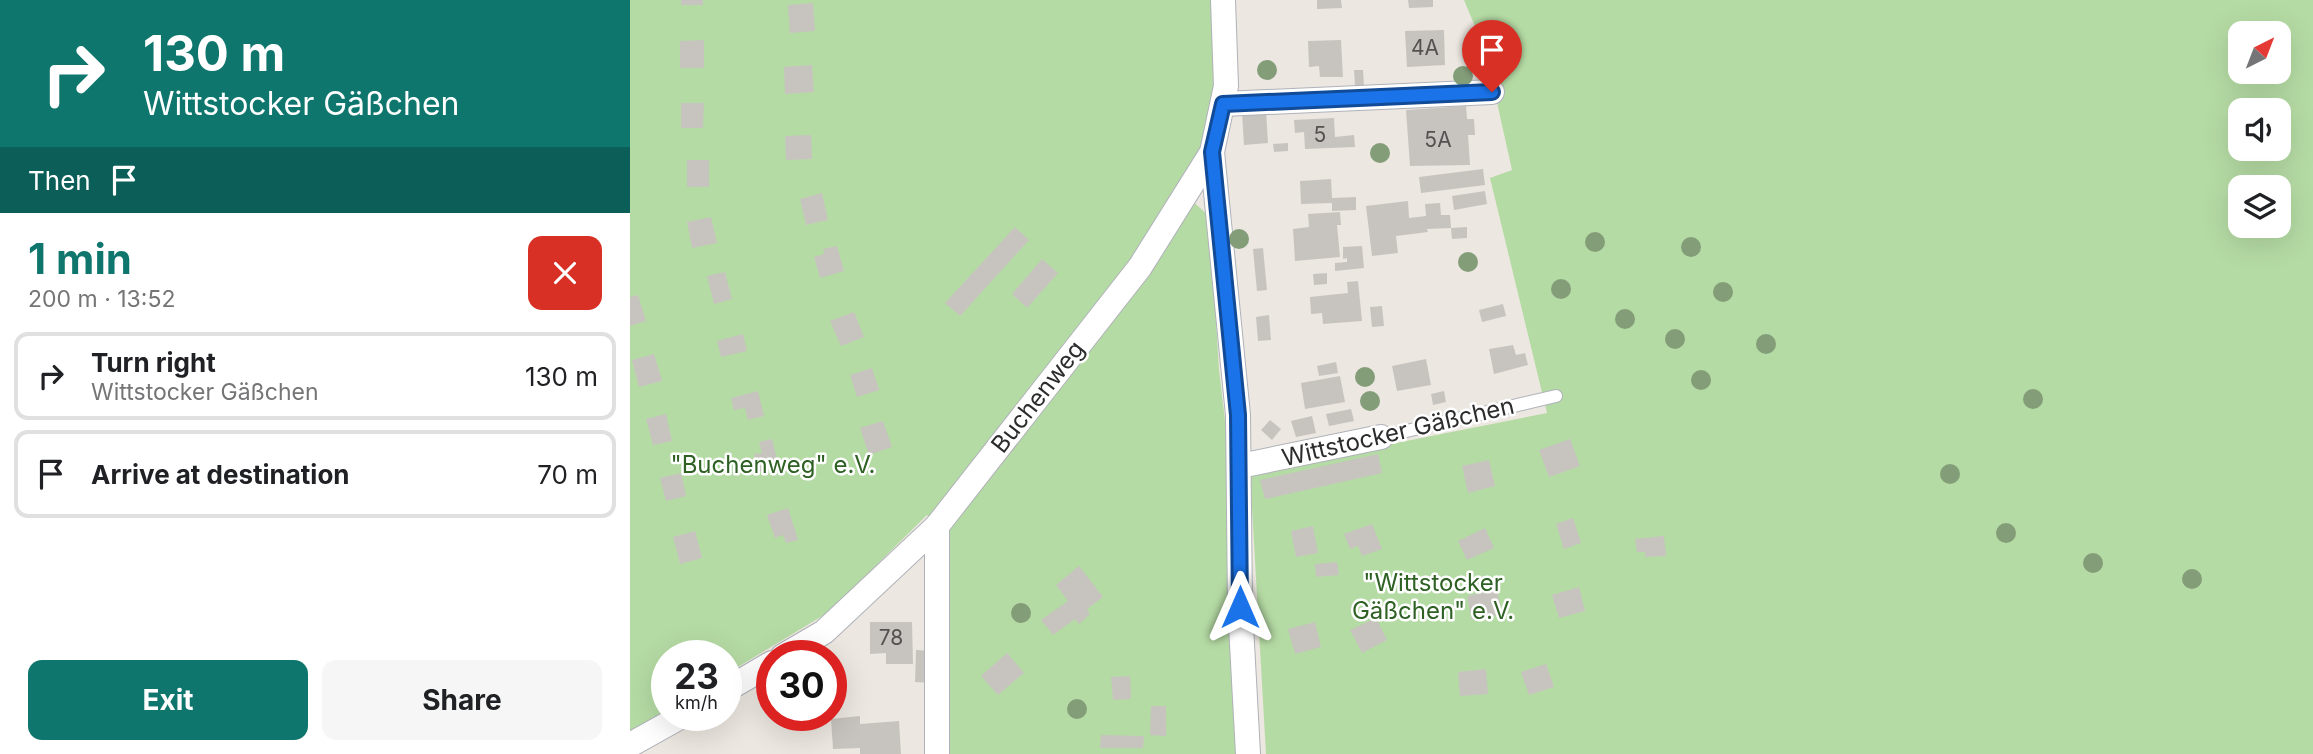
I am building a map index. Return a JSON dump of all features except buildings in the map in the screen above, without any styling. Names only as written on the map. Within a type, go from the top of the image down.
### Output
[{"type":"street","points":[[1223,0],[1226,86],[1212,152],[1234,365],[1240,466],[1240,607],[1248,754]]},
{"type":"street","points":[[1223,104],[1492,92]]},
{"type":"street","name":"Buchenweg","points":[[808,640],[837,621],[937,526],[1140,267],[1212,152]]},
{"type":"street","name":"Wittstocker Gäßchen","points":[[1240,466],[1381,437]]},
{"type":"street","points":[[937,526],[937,754]]},
{"type":"street","points":[[630,745],[655,731]]},
{"type":"lane","name":"Wittstocker Gäßchen","points":[[1381,437],[1556,396]]},
{"type":"green space","name":"\"Buchenweg\" e.V.","points":[[630,0],[1214,0],[1217,87],[1206,140],[1177,187],[1210,217],[1219,370],[1228,446],[1239,754],[946,754],[944,542],[927,515],[829,612],[782,640],[756,640],[756,656],[742,664],[742,640],[651,640],[651,721],[630,733]]},
{"type":"green space","name":"\"Wittstocker Gäßchen\" e.V.","points":[[1464,0],[2313,0],[2313,754],[1266,754],[1250,472],[1547,413],[1490,178],[1512,170],[1486,53]]},
{"type":"route","points":[[1240,607],[1238,415],[1212,152],[1223,104],[1492,92]]}]
